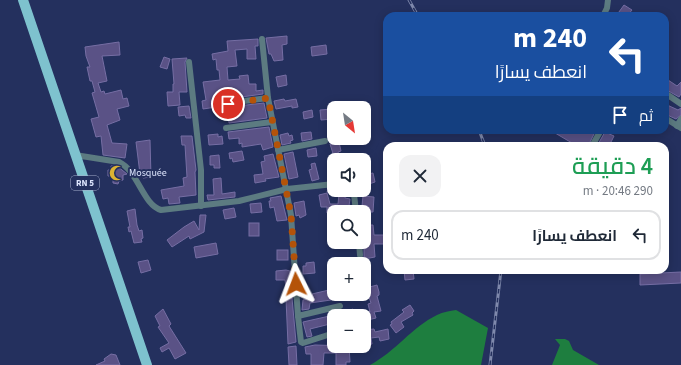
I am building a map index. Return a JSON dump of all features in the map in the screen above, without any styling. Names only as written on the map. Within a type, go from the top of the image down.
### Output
[{"type":"main road","name":"RN 5","points":[[23,0],[147,365]]},
{"type":"street","points":[[605,12],[608,0]]},
{"type":"street","points":[[262,39],[268,98],[287,189],[293,232],[301,342],[302,343],[327,335]]},
{"type":"street","points":[[189,62],[201,170],[201,206]]},
{"type":"street","points":[[669,96],[681,104]]},
{"type":"street","points":[[228,104],[268,98]]},
{"type":"street","points":[[669,121],[679,127],[681,119]]},
{"type":"street","points":[[226,128],[272,122]]},
{"type":"street","points":[[278,150],[325,141]]},
{"type":"street","points":[[75,155],[124,164],[130,170],[154,206],[158,209],[169,211],[239,202],[287,189],[327,185]]},
{"type":"street","points":[[360,249],[360,256]]},
{"type":"street","points":[[298,316],[340,306]]},
{"type":"green space","points":[[456,310],[488,328],[481,365],[370,365],[379,360],[428,320],[442,313]]},
{"type":"green space","points":[[555,339],[565,339],[569,341],[573,350],[599,365],[552,365],[560,345]]},
{"type":"building","points":[[624,5],[632,10],[630,12],[619,12]]},
{"type":"building","points":[[287,36],[287,44],[282,45],[283,60],[274,61],[271,54],[269,54],[266,38]]},
{"type":"building","points":[[258,39],[258,46],[255,46],[256,59],[247,59],[247,49],[235,50],[237,66],[227,67],[228,80],[240,79],[239,76],[248,75],[249,84],[256,84],[256,91],[263,90],[263,94],[227,99],[224,101],[224,104],[229,107],[264,103],[267,118],[229,123],[228,115],[224,116],[223,106],[203,109],[202,101],[206,100],[203,82],[220,80],[216,59],[213,60],[212,54],[228,51],[227,41]]},
{"type":"building","points":[[119,42],[120,55],[102,56],[107,81],[98,83],[101,92],[104,91],[105,94],[121,90],[123,99],[127,98],[129,106],[117,109],[120,120],[107,125],[112,143],[127,144],[125,158],[103,155],[101,136],[96,137],[91,119],[99,117],[92,93],[95,92],[92,81],[90,81],[87,67],[90,67],[86,56],[85,47]]},
{"type":"building","points":[[326,45],[327,54],[312,56],[311,47]]},
{"type":"building","points":[[164,57],[170,59],[167,69],[160,67]]},
{"type":"building","points":[[187,58],[185,62],[187,92],[179,92],[180,105],[168,106],[167,92],[173,92],[174,84],[172,59]]},
{"type":"building","points":[[286,75],[287,85],[278,87],[276,77]]},
{"type":"building","points":[[669,81],[677,86],[681,82],[681,94],[679,97],[669,91]]},
{"type":"building","points":[[284,99],[285,101],[296,99],[298,107],[292,108],[292,106],[276,109],[274,101]]},
{"type":"building","points":[[189,106],[191,118],[186,118],[185,115],[179,116],[178,107]]},
{"type":"building","points":[[669,106],[678,110],[681,108],[681,115],[676,119],[669,116]]},
{"type":"building","points":[[327,109],[327,120],[321,120],[320,110]]},
{"type":"building","points":[[312,110],[313,117],[304,119],[303,112]]},
{"type":"building","points":[[269,127],[273,147],[263,150],[261,144],[242,147],[242,143],[239,144],[239,138],[229,139],[228,132]]},
{"type":"building","points":[[311,132],[312,139],[302,141],[301,133]]},
{"type":"building","points":[[288,133],[289,136],[292,135],[293,140],[290,141],[291,143],[282,145],[280,135]]},
{"type":"building","points":[[218,134],[218,137],[222,136],[223,144],[209,145],[208,135]]},
{"type":"building","points":[[557,134],[594,134],[590,142],[570,142]]},
{"type":"building","points":[[604,134],[614,136],[611,142],[599,142]]},
{"type":"building","points":[[181,136],[192,136],[196,170],[196,195],[179,197],[180,203],[169,204],[168,198],[163,199],[161,190],[184,186],[183,178],[187,177],[185,145],[182,145]]},
{"type":"building","points":[[150,140],[151,177],[143,178],[143,174],[140,174],[136,142]]},
{"type":"building","points":[[330,145],[340,145],[341,151],[338,153],[333,153]]},
{"type":"building","points":[[316,148],[317,156],[308,157],[307,150]]},
{"type":"building","points":[[242,151],[244,160],[233,162],[232,158],[230,159],[229,153]]},
{"type":"building","points":[[293,152],[298,177],[289,179],[284,154]]},
{"type":"building","points":[[273,154],[279,177],[265,179],[266,181],[255,183],[254,175],[263,174],[261,162],[265,161],[264,156]]},
{"type":"building","points":[[219,155],[220,168],[214,168],[214,165],[210,165],[210,156]]},
{"type":"building","points":[[315,163],[319,179],[312,181],[309,170],[312,169],[311,164]]},
{"type":"building","name":"Mosquée","points":[[111,166],[117,166],[127,174],[123,175],[123,180],[119,181],[118,184],[113,183],[113,176],[108,176],[108,170],[111,170]]},
{"type":"building","points":[[371,173],[373,173],[375,182],[371,183]]},
{"type":"building","points":[[221,178],[222,194],[235,192],[235,197],[208,200],[207,195],[214,195],[213,179]]},
{"type":"building","points":[[327,193],[330,204],[338,204],[339,197],[350,199],[349,205],[327,205],[327,207],[321,207],[319,195]]},
{"type":"building","points":[[281,196],[287,220],[277,221],[274,207],[270,208],[269,201],[271,201],[270,198]]},
{"type":"building","points":[[363,197],[374,197],[373,212],[371,212],[371,205],[362,205]]},
{"type":"building","points":[[304,201],[306,215],[300,218],[299,215],[296,216],[294,203]]},
{"type":"building","points":[[261,203],[262,212],[251,213],[250,204]]},
{"type":"building","points":[[234,208],[236,217],[225,219],[223,210]]},
{"type":"building","points":[[135,209],[137,225],[139,231],[142,230],[143,238],[141,239],[142,242],[134,243],[131,231],[129,232],[128,227],[130,227],[127,211]]},
{"type":"building","points":[[200,215],[206,215],[204,232],[190,239],[189,236],[172,247],[167,240],[184,227],[194,221],[199,230]]},
{"type":"building","points":[[249,223],[259,223],[259,236],[249,236]]},
{"type":"building","points":[[371,225],[373,225],[374,235],[383,235],[383,244],[374,244],[375,257],[364,257],[364,249],[371,249]]},
{"type":"building","points":[[216,243],[218,254],[196,258],[194,247]]},
{"type":"building","points":[[277,250],[288,250],[288,260],[277,260]]},
{"type":"building","points":[[148,260],[151,270],[141,273],[138,262]]},
{"type":"building","points":[[314,262],[315,273],[303,274],[303,266],[306,266],[306,263]]},
{"type":"building","points":[[276,271],[290,271],[292,288],[286,288],[285,280],[276,280]]},
{"type":"building","points":[[681,272],[681,283],[640,285],[640,274],[669,274],[669,273]]},
{"type":"building","points":[[404,274],[413,274],[414,279],[405,280]]},
{"type":"building","points":[[377,285],[379,295],[377,296],[381,311],[374,312],[376,318],[371,319],[371,309],[369,309],[368,304],[371,303],[371,287]]},
{"type":"building","points":[[327,290],[327,301],[310,303],[309,309],[302,310],[303,300],[313,297],[312,294]]},
{"type":"building","points":[[292,298],[296,342],[288,344],[286,299]]},
{"type":"building","points":[[410,305],[414,311],[412,313],[413,315],[401,322],[404,327],[396,333],[390,325],[392,324],[391,322],[404,312],[402,310]]},
{"type":"building","points":[[163,309],[171,324],[169,326],[186,353],[175,359],[169,348],[162,352],[160,348],[169,343],[158,327],[160,326],[155,316]]},
{"type":"building","points":[[327,317],[327,325],[310,329],[312,336],[307,337],[303,322]]},
{"type":"building","points":[[371,329],[374,329],[375,332],[388,329],[389,339],[380,341],[379,337],[371,338]]},
{"type":"building","points":[[315,345],[327,345],[327,353],[324,353],[323,365],[311,365],[311,354],[306,354],[305,347]]},
{"type":"building","points":[[296,346],[297,365],[289,365],[288,347]]},
{"type":"building","points":[[336,353],[349,353],[350,362],[346,362],[346,365],[336,365]]},
{"type":"building","points":[[111,354],[116,355],[120,365],[96,365],[105,361],[104,359]]},
{"type":"railway","points":[[409,0],[416,12]]},
{"type":"railway","points":[[480,134],[484,142]]},
{"type":"railway","points":[[490,365],[501,274]]},
{"type":"place","name":"Mosquée","points":[[117,173]]},
{"type":"route","points":[[228,104],[268,98],[291,215],[295,253],[296,284]]}]
